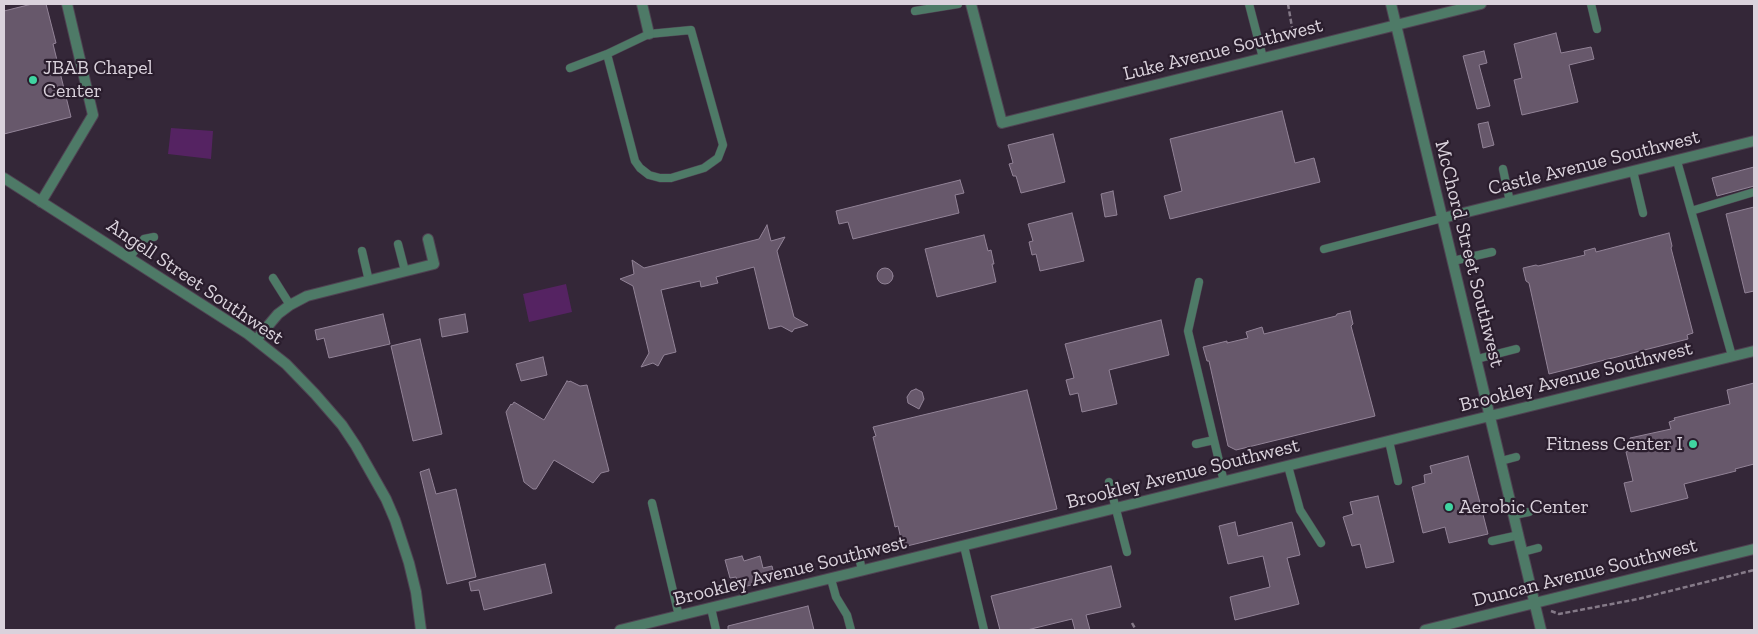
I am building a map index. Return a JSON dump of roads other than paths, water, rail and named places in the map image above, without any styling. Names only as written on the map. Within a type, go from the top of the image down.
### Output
[{"type":"street","points":[[41,202],[93,115],[67,4]]},
{"type":"street","points":[[642,4],[649,34]]},
{"type":"street","name":"Luke Avenue Southwest","points":[[971,4],[1002,123],[1478,4]]},
{"type":"street","name":"McChord Street Southwest","points":[[1391,4],[1542,630]]},
{"type":"street","name":"Castle Avenue Southwest","points":[[1443,218],[1754,141]]},
{"type":"street","name":"Angell Street Southwest","points":[[4,178],[256,340],[286,364],[316,394],[349,435],[372,472],[395,520],[416,592],[421,630]]},
{"type":"street","points":[[256,340],[278,314],[307,296],[434,264],[428,239]]},
{"type":"street","name":"Brookley Avenue Southwest","points":[[620,630],[1754,351]]},
{"type":"street","name":"Duncan Avenue Southwest","points":[[1425,630],[1754,549]]},
{"type":"lane","points":[[915,11],[958,4]]},
{"type":"lane","points":[[1249,4],[1262,58]]},
{"type":"lane","points":[[1591,4],[1597,28]]},
{"type":"lane","points":[[570,68],[607,54],[649,34],[691,30],[723,145],[718,158],[704,168],[671,178],[660,178],[650,175],[640,168],[635,161],[607,54]]},
{"type":"lane","points":[[1677,160],[1732,356]]},
{"type":"lane","points":[[1503,169],[1510,202]]},
{"type":"lane","points":[[1633,171],[1643,213]]},
{"type":"lane","points":[[1691,211],[1754,192]]},
{"type":"lane","points":[[1324,249],[1443,218]]},
{"type":"lane","points":[[129,258],[144,240],[154,237]]},
{"type":"lane","points":[[398,244],[405,272]]},
{"type":"lane","points":[[362,251],[369,280]]},
{"type":"lane","points":[[1453,261],[1492,252]]},
{"type":"lane","points":[[273,278],[290,305]]},
{"type":"lane","points":[[1199,282],[1188,331],[1224,482]]},
{"type":"lane","points":[[1477,359],[1516,348]]},
{"type":"lane","points":[[1196,444],[1214,440]]},
{"type":"lane","points":[[1389,441],[1398,481]]},
{"type":"lane","points":[[1501,461],[1516,457]]},
{"type":"lane","points":[[1288,466],[1300,510],[1321,543]]},
{"type":"lane","points":[[1109,482],[1127,552]]},
{"type":"lane","points":[[652,503],[679,616]]},
{"type":"lane","points":[[1514,515],[1529,512]]},
{"type":"lane","points":[[1492,541],[1519,535]]},
{"type":"lane","points":[[964,546],[984,630]]},
{"type":"lane","points":[[1523,552],[1538,548]]},
{"type":"lane","points":[[859,556],[862,571]]},
{"type":"lane","points":[[831,579],[836,597],[847,614],[851,630]]},
{"type":"lane","points":[[711,608],[716,630]]},
{"type":"place","name":"JBAB Chapel Center","points":[[33,80]]},
{"type":"place","name":"Fitness Center I","points":[[1693,444]]},
{"type":"place","name":"Aerobic Center","points":[[1449,507]]}]
